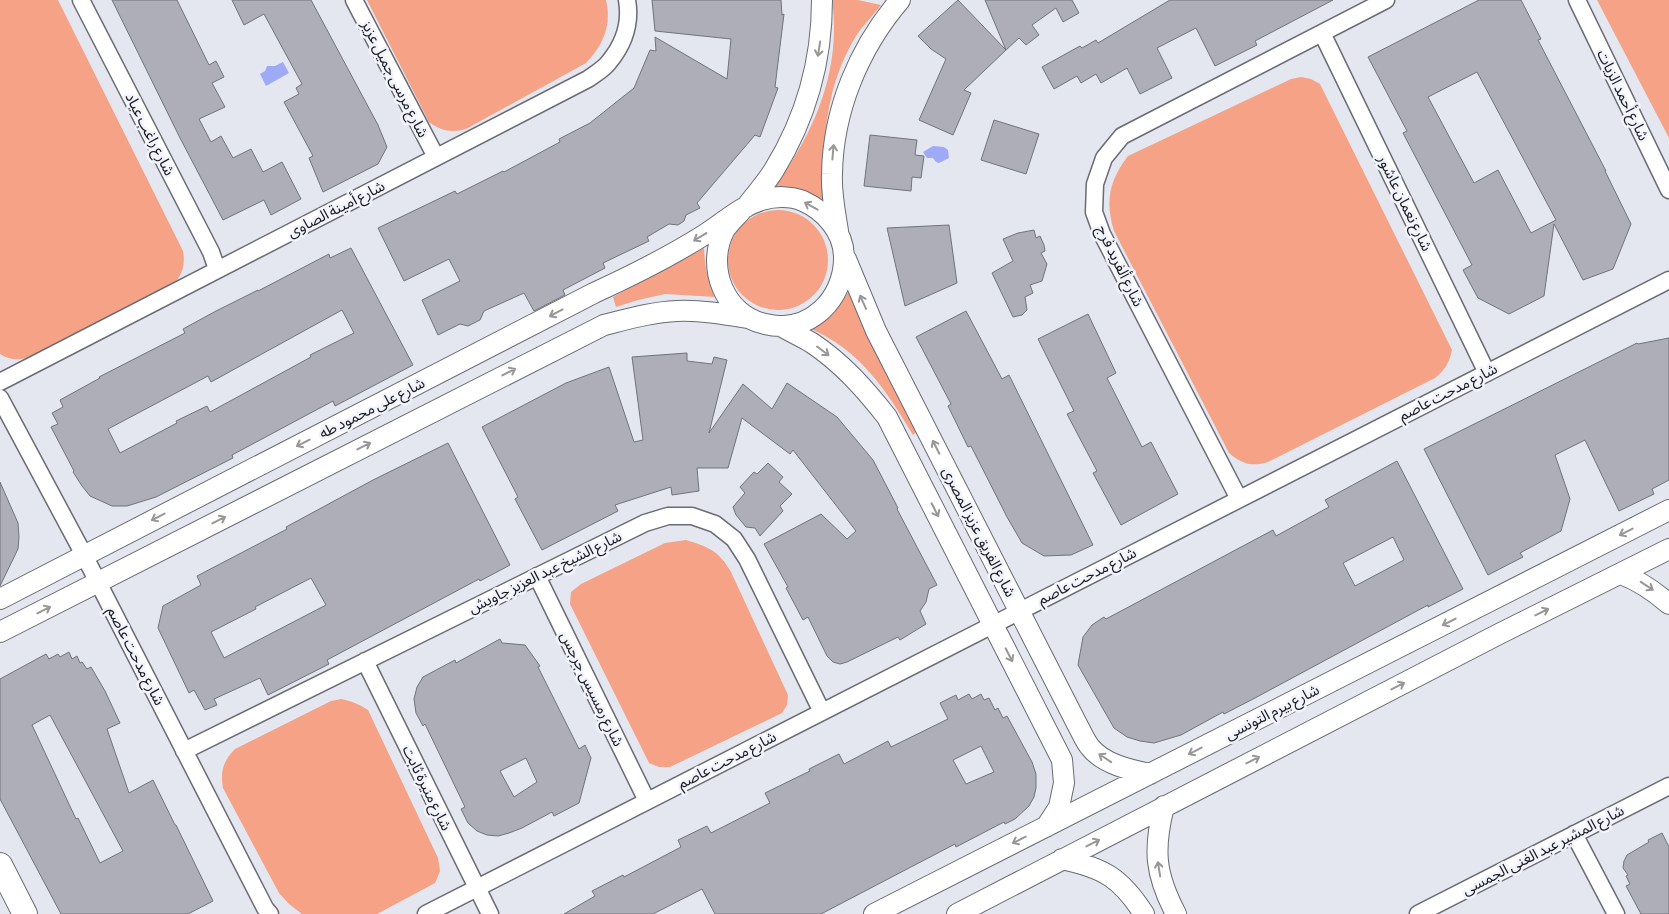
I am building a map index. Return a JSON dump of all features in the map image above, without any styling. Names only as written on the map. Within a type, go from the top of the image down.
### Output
[{"type":"main road","points":[[0,865],[25,914]]},
{"type":"street","name":"شارع راغب عياد","points":[[81,0],[211,252],[216,269]]},
{"type":"street","name":"شارع مرسى جميل عزيز","points":[[354,0],[436,158]]},
{"type":"street","name":"شارع أمينة الصاوى","points":[[0,382],[216,269],[588,79],[608,63],[624,40],[629,13],[627,0]]},
{"type":"street","points":[[743,209],[762,200],[781,197],[799,200],[816,207],[829,220],[842,244],[843,276],[835,296],[821,312],[802,322],[781,326],[765,324],[750,319],[730,302],[718,280],[716,254],[724,230],[773,172],[795,132],[811,90],[820,46],[822,0]]},
{"type":"street","name":"شارع الفريق عزيز المصرى","points":[[900,0],[886,17],[861,56],[844,99],[834,144],[832,174],[834,205],[842,244],[876,331],[1091,748],[1108,761],[1128,770],[1150,774]]},
{"type":"street","name":"شارع ألفريد فرج","points":[[1239,499],[1102,234],[1094,212],[1095,184],[1104,158],[1122,136],[1386,0]]},
{"type":"street","name":"شارع أحمد الزيات","points":[[1577,0],[1669,190]]},
{"type":"street","name":"شارع نعمان عاشور","points":[[1322,33],[1487,373]]},
{"type":"street","name":"شارع على محمود طه","points":[[0,599],[594,293],[647,268],[706,234],[743,209]]},
{"type":"street","name":"شارع مدحت عاصم","points":[[426,914],[1669,280]]},
{"type":"street","name":"شارع على محمود طه","points":[[0,632],[604,325],[640,316],[677,311],[714,312],[750,319]]},
{"type":"street","name":"شارع الفريق عزيز المصرى","points":[[781,326],[812,343],[840,364],[865,389],[888,417],[1062,760],[1063,791],[1059,807],[1046,827]]},
{"type":"street","name":"شارع مدحت عاصم","points":[[0,398],[84,555],[261,900],[270,914]]},
{"type":"street","name":"شارع بيرم التونسى","points":[[874,914],[1669,510]]},
{"type":"street","name":"شارع الشيخ عبد العزيز جاويش","points":[[184,751],[645,523],[668,516],[692,516],[715,524],[734,539],[747,559],[822,712]]},
{"type":"street","points":[[957,914],[1499,634],[1669,549]]},
{"type":"street","points":[[1621,574],[1639,581],[1656,592],[1669,604]]},
{"type":"street","name":"شارع رمسيس جرجس","points":[[537,576],[648,801]]},
{"type":"street","points":[[1485,604],[1499,634]]},
{"type":"street","name":"شارع منيرة ثابت","points":[[365,661],[490,914]]},
{"type":"street","name":"شارع المشير عبد الغنى الجمسى","points":[[1418,914],[1669,786]]},
{"type":"street","points":[[1164,806],[1158,830],[1157,854],[1161,878],[1176,914]]},
{"type":"street","points":[[1574,834],[1616,914]]},
{"type":"street","points":[[1062,860],[1088,865],[1112,877],[1132,895],[1144,914]]},
{"type":"shaded area","points":[[0,0],[58,0],[183,251],[184,257],[182,272],[168,289],[28,358],[21,359],[10,358],[0,354]]},
{"type":"shaded area","points":[[367,0],[606,0],[608,18],[605,34],[597,49],[586,63],[466,129],[451,131],[442,129],[429,122]]},
{"type":"shaded area","points":[[832,0],[858,0],[881,5],[856,36],[836,80],[827,120],[823,203],[772,189],[801,147],[822,100],[833,51]]},
{"type":"shaded area","points":[[1597,0],[1669,0],[1669,138]]},
{"type":"shaded area","points":[[1301,77],[1311,79],[1320,84],[1452,350],[1446,366],[1435,378],[1268,462],[1247,464],[1229,453],[1114,231],[1109,201],[1110,192],[1117,174],[1128,156],[1291,79]]},
{"type":"shaded area","points":[[778,210],[797,214],[813,225],[824,241],[828,260],[824,279],[813,295],[797,306],[778,310],[759,306],[743,295],[732,279],[728,260],[732,241],[743,225],[759,214]]},
{"type":"shaded area","points":[[704,248],[707,273],[715,297],[665,294],[616,307],[613,297]]},
{"type":"shaded area","points":[[850,290],[919,430],[913,435],[871,373],[858,360],[829,338],[811,329],[832,313]]},
{"type":"shaded area","points":[[686,540],[718,554],[727,565],[788,695],[787,705],[782,713],[670,767],[659,767],[649,763],[570,604],[571,592],[581,584],[665,543]]},
{"type":"shaded area","points":[[341,699],[355,703],[368,710],[438,858],[440,871],[435,883],[377,914],[302,914],[279,893],[223,788],[222,772],[225,762],[235,749],[331,701]]},
{"type":"water","points":[[283,62],[289,73],[266,86],[260,74],[265,71],[267,66],[275,66]]},
{"type":"water","points":[[933,146],[944,147],[948,150],[949,158],[939,163],[933,158],[927,158],[923,152]]},
{"type":"building","points":[[112,0],[177,0],[209,65],[216,61],[224,77],[212,83],[225,107],[199,119],[211,142],[221,136],[233,158],[251,149],[263,172],[282,162],[301,199],[271,215],[264,200],[223,220]]},
{"type":"building","points":[[232,0],[311,0],[378,125],[387,147],[378,164],[323,192],[309,158],[313,156],[284,102],[299,94],[296,88],[302,84],[264,14],[244,25]]},
{"type":"building","points":[[652,0],[781,0],[782,15],[784,14],[775,87],[778,88],[760,137],[755,135],[697,203],[700,208],[686,215],[684,221],[678,225],[669,224],[647,237],[649,241],[603,263],[605,268],[563,290],[565,295],[534,311],[524,293],[484,311],[480,320],[468,326],[460,324],[438,335],[422,300],[460,281],[449,259],[404,281],[378,228],[455,191],[457,194],[504,172],[560,142],[559,139],[590,123],[634,88],[650,50],[656,51],[655,37],[727,79],[731,39],[655,31]]},
{"type":"building","points":[[958,0],[1006,50],[964,90],[971,93],[953,135],[919,120],[946,59],[931,49],[918,36]]},
{"type":"building","points":[[985,0],[1072,0],[1079,13],[1063,22],[1056,8],[1032,25],[1039,35],[1026,45],[1019,38],[1006,50]]},
{"type":"building","points":[[1170,0],[1333,0],[1255,41],[1257,45],[1215,66],[1196,28],[1157,48],[1172,78],[1140,94],[1127,68],[1101,83],[1096,74],[1081,83],[1077,76],[1054,89],[1042,67],[1080,46],[1082,48],[1096,40],[1098,43]]},
{"type":"building","points":[[1479,0],[1521,0],[1541,39],[1538,40],[1606,171],[1631,224],[1613,269],[1583,280],[1554,224],[1544,296],[1509,314],[1478,298],[1463,270],[1472,265],[1403,133],[1407,131],[1368,57]],"holes":[[[1477,72],[1556,220],[1531,233],[1498,170],[1474,183],[1428,97]]]},
{"type":"building","points":[[994,120],[1039,134],[1026,174],[981,160]]},
{"type":"building","points":[[870,135],[917,140],[915,155],[924,156],[921,178],[912,177],[911,191],[864,186]]},
{"type":"building","points":[[949,225],[957,283],[905,306],[887,228]]},
{"type":"building","points":[[1034,230],[1036,238],[1040,236],[1044,245],[1045,251],[1041,253],[1047,264],[1042,281],[1030,285],[1033,293],[1025,297],[1027,310],[1022,315],[1013,317],[992,273],[1013,261],[1003,239],[1018,233]]},
{"type":"building","points":[[351,248],[413,365],[335,406],[333,401],[232,455],[233,458],[156,497],[127,506],[112,506],[90,496],[73,472],[51,427],[58,424],[52,413],[63,407],[60,400],[99,377],[185,333],[183,329],[216,311],[329,254],[330,258]],"holes":[[[342,310],[354,333],[310,355],[311,357],[210,412],[207,406],[176,421],[177,423],[120,453],[108,429],[208,376],[211,382]]]},
{"type":"building","points":[[966,311],[1002,379],[1009,375],[1093,545],[1071,555],[1044,556],[1022,543],[971,446],[968,447],[948,406],[951,404],[916,337]]},
{"type":"building","points":[[1088,314],[1116,373],[1107,378],[1142,447],[1151,442],[1178,494],[1121,525],[1093,473],[1097,471],[1067,414],[1074,411],[1038,339]]},
{"type":"building","points":[[1669,338],[1669,480],[1652,489],[1654,494],[1619,511],[1585,440],[1555,455],[1570,499],[1561,531],[1520,553],[1523,557],[1488,575],[1424,449],[1637,343]]},
{"type":"building","points":[[687,353],[687,361],[712,364],[714,357],[727,360],[709,433],[743,384],[772,409],[787,383],[837,417],[873,460],[937,585],[929,589],[926,602],[920,611],[926,624],[900,640],[898,637],[847,662],[840,664],[833,662],[827,656],[808,617],[803,620],[786,588],[788,587],[764,544],[821,514],[847,539],[856,531],[793,450],[790,454],[742,418],[728,468],[697,468],[699,491],[672,495],[671,487],[615,505],[618,511],[542,550],[515,499],[518,497],[482,427],[566,383],[609,367],[634,442],[643,440],[632,357]]},
{"type":"building","points":[[448,443],[510,565],[480,581],[479,579],[327,660],[329,664],[268,695],[260,678],[214,699],[217,705],[205,710],[194,690],[189,693],[158,628],[163,606],[201,585],[197,576],[287,529],[286,527],[373,480]],"holes":[[[311,578],[326,605],[224,658],[211,632]]]},
{"type":"building","points":[[1397,461],[1463,589],[1428,607],[1428,605],[1255,698],[1224,714],[1223,712],[1181,735],[1154,743],[1127,737],[1114,728],[1078,665],[1083,637],[1092,625],[1104,617],[1106,619],[1273,530],[1276,536],[1329,507],[1325,500]],"holes":[[[1393,537],[1404,560],[1355,586],[1343,563]]]},
{"type":"building","points":[[768,463],[783,477],[779,482],[792,494],[780,506],[783,511],[760,536],[755,528],[746,527],[736,515],[733,507],[745,493],[740,487],[754,472],[757,474]]},
{"type":"building","points":[[0,482],[18,523],[19,537],[18,549],[0,586]]},
{"type":"building","points":[[500,639],[502,643],[525,645],[540,666],[538,667],[579,749],[585,745],[591,758],[579,803],[554,816],[552,812],[522,828],[498,836],[487,835],[477,831],[468,823],[461,809],[465,807],[425,724],[423,726],[416,713],[414,699],[417,687],[423,677],[455,660],[456,663]],"holes":[[[526,758],[537,782],[514,797],[500,771]]]},
{"type":"building","points":[[69,652],[72,659],[77,656],[80,663],[82,662],[87,669],[91,667],[120,723],[107,729],[129,793],[153,780],[213,901],[188,914],[61,914],[0,799],[0,679],[46,654],[49,659],[58,654],[60,657]],"holes":[[[50,715],[123,851],[100,863],[78,818],[76,819],[32,725]]]},
{"type":"building","points":[[969,694],[972,699],[981,694],[984,700],[989,698],[995,710],[998,708],[1003,718],[1007,716],[1032,762],[1036,774],[1034,797],[1029,806],[1015,819],[1005,824],[1004,822],[956,847],[955,844],[821,914],[715,914],[702,889],[653,914],[564,914],[595,896],[592,891],[623,875],[624,877],[681,847],[678,840],[707,826],[711,833],[770,803],[765,793],[810,771],[809,769],[839,754],[844,764],[888,741],[891,747],[948,719],[940,703],[956,695],[958,700]],"holes":[[[981,746],[994,772],[966,784],[953,760]]]},
{"type":"building","points":[[1662,833],[1669,847],[1669,914],[1641,914],[1626,886],[1630,884],[1626,876],[1628,875],[1623,868],[1624,861],[1627,855],[1649,842],[1648,840]]}]
